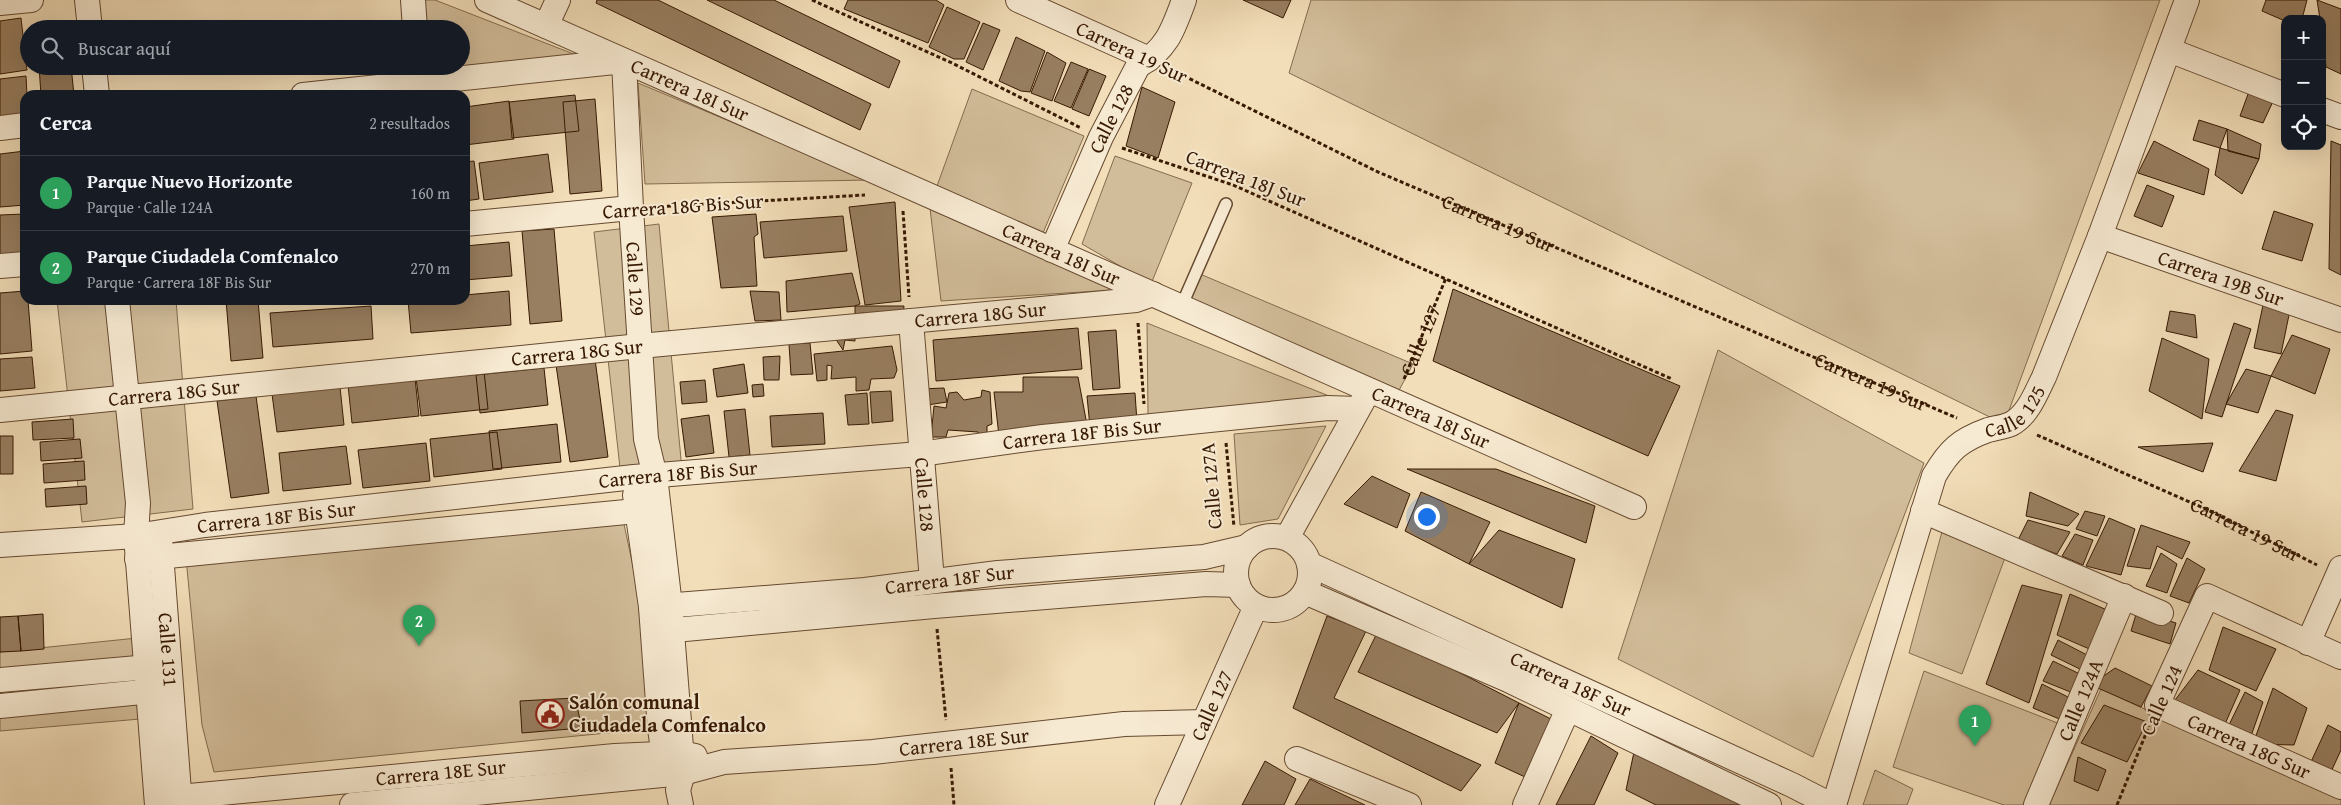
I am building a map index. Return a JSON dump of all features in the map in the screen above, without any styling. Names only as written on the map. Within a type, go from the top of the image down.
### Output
[{"type":"street","points":[[0,3],[31,0]]},
{"type":"street","points":[[87,0],[89,20]]},
{"type":"street","points":[[412,0],[414,20]]},
{"type":"street","name":"Carrera 18I Sur","points":[[487,0],[1052,250],[1145,297],[1181,307],[1363,400],[1395,401],[1634,507]]},
{"type":"street","points":[[546,26],[558,0]]},
{"type":"street","name":"Carrera 19 Sur","points":[[1018,0],[1149,59]]},
{"type":"street","name":"Calle 128","points":[[1052,250],[1100,137],[1138,66],[1149,59],[1172,35],[1184,0]]},
{"type":"street","name":"Calle 125","points":[[1833,805],[1934,476],[1951,450],[1961,442],[1986,431],[2012,423],[2030,405],[2044,377],[2100,236],[2187,0]]},
{"type":"street","points":[[2169,50],[2281,93]]},
{"type":"street","points":[[470,70],[624,60]]},
{"type":"street","name":"Calle 129","points":[[624,60],[631,208],[646,439],[644,476],[663,632],[676,775]]},
{"type":"street","points":[[95,75],[96,90]]},
{"type":"street","points":[[330,90],[413,75]]},
{"type":"street","points":[[2326,111],[2341,117]]},
{"type":"street","points":[[0,128],[20,126]]},
{"type":"street","name":"Carrera 18G Bis Sur","points":[[470,224],[631,208]]},
{"type":"street","name":"Carrera 19B Sur","points":[[2100,236],[2341,320]]},
{"type":"street","points":[[0,266],[20,264]]},
{"type":"street","name":"Carrera 18G Sur","points":[[0,410],[1145,297]]},
{"type":"street","name":"Calle 131","points":[[118,305],[138,503],[136,547],[148,692],[168,801]]},
{"type":"street","name":"Calle 128","points":[[911,321],[920,454],[932,581]]},
{"type":"street","points":[[1287,538],[1363,400]]},
{"type":"street","name":"Carrera 18F Bis Sur","points":[[161,544],[205,524],[644,476],[920,454],[1145,427],[1328,408],[1363,400]]},
{"type":"street","points":[[138,503],[161,544]]},
{"type":"street","name":"Carrera 18F Bis Sur","points":[[0,545],[136,547],[647,510]]},
{"type":"street","points":[[1923,511],[2162,613]]},
{"type":"street","points":[[1264,537],[1287,538],[1304,553],[1310,564],[1309,583],[1305,592],[1298,601],[1278,610],[1256,606],[1248,601],[1238,584],[1236,564],[1241,548],[1264,537]]},
{"type":"street","name":"Calle 131","points":[[161,544],[172,690],[168,801]]},
{"type":"street","name":"Carrera 18F Sur","points":[[660,607],[866,590],[998,573],[1204,557],[1241,548]]},
{"type":"street","name":"Carrera 18F Sur","points":[[1310,564],[1833,805]]},
{"type":"street","points":[[2340,574],[2308,643],[2341,657]]},
{"type":"street","name":"Carrera 18F Sur","points":[[663,632],[934,606],[1206,584],[1238,584]]},
{"type":"street","name":"Carrera 18F Sur","points":[[1305,592],[1506,679],[1769,805]]},
{"type":"street","name":"Calle 124A","points":[[2036,805],[2124,596]]},
{"type":"street","name":"Calle 124","points":[[2157,705],[2207,596],[2308,643]]},
{"type":"street","name":"Calle 127","points":[[1167,805],[1256,606]]},
{"type":"street","points":[[0,680],[170,665]]},
{"type":"street","points":[[0,706],[172,690]]},
{"type":"street","name":"Carrera 18G Sur","points":[[2157,705],[2341,787]]},
{"type":"street","points":[[1525,805],[1568,709]]},
{"type":"street","name":"Carrera 18E Sur","points":[[352,805],[676,775],[724,762],[873,752],[1124,724],[1204,722]]},
{"type":"street","name":"Carrera 18E Sur","points":[[168,801],[615,756],[676,775]]},
{"type":"street","points":[[1296,759],[1409,805]]},
{"type":"lane","points":[[1181,307],[1226,204]]},
{"type":"path","name":"Carrera 18J Sur","points":[[812,0],[952,63],[1124,149],[1156,161],[1233,184],[1672,379]]},
{"type":"path","name":"Carrera 19 Sur","points":[[1149,59],[1378,172],[1934,407],[1986,431]]},
{"type":"path","points":[[902,183],[911,321]]},
{"type":"path","name":"Carrera 18G Bis Sur","points":[[631,208],[873,195]]},
{"type":"path","name":"Calle 127","points":[[1395,401],[1446,278]]},
{"type":"path","points":[[1145,297],[1145,427]]},
{"type":"path","name":"Calle 127A","points":[[1224,419],[1241,548]]},
{"type":"path","name":"Carrera 19 Sur","points":[[2012,423],[2208,510],[2340,574]]},
{"type":"path","points":[[934,606],[954,805]]},
{"type":"path","name":"Calle 124","points":[[2117,805],[2157,705]]},
{"type":"shaded area","points":[[419,0],[435,0],[589,60],[470,75],[470,20],[420,20]]},
{"type":"shaded area","points":[[1311,0],[2160,0],[2004,424],[1289,73]]},
{"type":"shaded area","points":[[425,75],[466,75],[425,80]]},
{"type":"shaded area","points":[[638,83],[871,180],[645,184]]},
{"type":"shaded area","points":[[972,89],[1084,136],[1040,240],[937,186]]},
{"type":"shaded area","points":[[1115,156],[1192,183],[1151,284],[1082,244]]},
{"type":"shaded area","points":[[929,200],[1113,290],[941,301]]},
{"type":"shaded area","points":[[659,224],[682,470],[621,477],[594,232]]},
{"type":"shaded area","points":[[1200,274],[1413,364],[1396,396],[1186,306]]},
{"type":"shaded area","points":[[58,305],[176,305],[193,509],[82,522]]},
{"type":"shaded area","points":[[1147,323],[1334,398],[1148,415]]},
{"type":"shaded area","points":[[1718,350],[1924,463],[1813,757],[1618,659]]},
{"type":"shaded area","points":[[1326,426],[1278,519],[1240,525],[1234,434]]},
{"type":"shaded area","points":[[622,515],[645,622],[647,729],[214,772],[202,725],[186,558]]},
{"type":"shaded area","points":[[1943,528],[2006,555],[1962,674],[1909,653]]},
{"type":"shaded area","points":[[147,637],[152,718],[0,731],[0,652]]},
{"type":"shaded area","points":[[1924,671],[2060,724],[2024,805],[2004,805],[1893,767]]},
{"type":"shaded area","points":[[2101,689],[2341,799],[2341,805],[2049,805]]},
{"type":"shaded area","points":[[1875,770],[1913,789],[1907,805],[1863,805]]},
{"type":"building","points":[[597,0],[658,0],[871,104],[860,130],[596,3]]},
{"type":"building","points":[[707,0],[774,0],[900,61],[889,88]]},
{"type":"building","points":[[848,0],[936,0],[944,5],[928,43],[844,9]]},
{"type":"building","points":[[1243,0],[1291,0],[1283,18]]},
{"type":"building","points":[[2266,0],[2307,0],[2303,15],[2281,15],[2281,19],[2262,11]]},
{"type":"building","points":[[2317,0],[2341,9],[2341,74],[2326,67],[2326,15],[2319,15]]},
{"type":"building","points":[[947,7],[980,22],[964,59],[954,59],[929,47]]},
{"type":"building","points":[[21,18],[20,71],[0,74],[0,21]]},
{"type":"building","points":[[983,23],[1000,30],[983,70],[966,62]]},
{"type":"building","points":[[1016,37],[1045,51],[1030,92],[1021,91],[999,81]]},
{"type":"building","points":[[1047,52],[1066,63],[1052,101],[1031,93]]},
{"type":"building","points":[[1071,62],[1088,69],[1071,108],[1054,101]]},
{"type":"building","points":[[1089,69],[1106,76],[1089,116],[1072,109]]},
{"type":"building","points":[[40,75],[72,75],[73,90],[41,90]]},
{"type":"building","points":[[26,76],[27,90],[20,90],[20,124],[0,126],[0,79]]},
{"type":"building","points":[[2251,86],[2275,97],[2263,123],[2240,116]]},
{"type":"building","points":[[1142,87],[1175,102],[1158,158],[1126,146]]},
{"type":"building","points":[[575,95],[579,131],[512,138],[509,102]]},
{"type":"building","points":[[595,99],[602,191],[570,194],[563,102]]},
{"type":"building","points":[[509,101],[514,139],[470,144],[470,106]]},
{"type":"building","points":[[2199,120],[2227,129],[2220,148],[2193,140]]},
{"type":"building","points":[[2227,129],[2261,144],[2259,159],[2228,151]]},
{"type":"building","points":[[2154,141],[2209,169],[2204,195],[2138,173]]},
{"type":"building","points":[[2331,141],[2341,145],[2341,275],[2329,269]]},
{"type":"building","points":[[2220,148],[2259,159],[2242,194],[2215,175]]},
{"type":"building","points":[[20,152],[20,205],[0,207],[0,154]]},
{"type":"building","points":[[548,154],[553,192],[484,200],[479,163]]},
{"type":"building","points":[[470,161],[474,161],[479,199],[470,200]]},
{"type":"building","points":[[2147,185],[2174,196],[2162,227],[2134,216]]},
{"type":"building","points":[[895,202],[901,301],[865,305],[849,207]]},
{"type":"building","points":[[2274,211],[2313,224],[2302,261],[2262,249]]},
{"type":"building","points":[[20,214],[20,254],[0,256],[0,215]]},
{"type":"building","points":[[756,214],[758,234],[754,237],[757,286],[721,288],[712,217]]},
{"type":"building","points":[[843,216],[847,251],[764,258],[760,222]]},
{"type":"building","points":[[554,229],[562,321],[530,324],[522,231]]},
{"type":"building","points":[[509,242],[512,276],[470,280],[470,246]]},
{"type":"building","points":[[852,273],[860,304],[787,312],[786,281]]},
{"type":"building","points":[[1453,289],[1680,386],[1648,456],[1433,361]]},
{"type":"building","points":[[20,291],[20,305],[28,305],[32,351],[0,354],[0,293]]},
{"type":"building","points":[[509,291],[511,325],[411,333],[408,305],[470,305],[470,295]]},
{"type":"building","points":[[750,291],[779,292],[781,320],[755,321]]},
{"type":"building","points":[[226,305],[258,305],[263,358],[231,361]]},
{"type":"building","points":[[2263,305],[2290,310],[2281,354],[2254,348]]},
{"type":"building","points":[[371,306],[373,339],[273,347],[270,313]]},
{"type":"building","points":[[855,306],[904,306],[903,317],[863,321],[864,313],[855,314]]},
{"type":"building","points":[[2170,311],[2195,315],[2197,338],[2166,331]]},
{"type":"building","points":[[2234,323],[2251,329],[2222,417],[2205,412]]},
{"type":"building","points":[[1078,328],[1082,369],[936,381],[933,340]]},
{"type":"building","points":[[855,330],[855,341],[845,340],[843,350],[835,338]]},
{"type":"building","points":[[1116,330],[1120,388],[1093,390],[1088,332]]},
{"type":"building","points":[[2292,335],[2330,349],[2315,394],[2271,376]]},
{"type":"building","points":[[2162,338],[2209,359],[2202,419],[2149,391]]},
{"type":"building","points":[[810,343],[813,374],[791,375],[789,344]]},
{"type":"building","points":[[892,346],[897,370],[894,378],[871,379],[869,390],[856,391],[856,377],[831,379],[832,366],[827,365],[827,380],[817,381],[814,354]]},
{"type":"building","points":[[780,356],[779,380],[764,380],[763,357]]},
{"type":"building","points":[[32,357],[35,388],[0,391],[0,359]]},
{"type":"building","points":[[595,359],[608,457],[570,462],[556,365]]},
{"type":"building","points":[[744,364],[748,393],[717,397],[713,369]]},
{"type":"building","points":[[544,368],[548,405],[480,413],[476,375]]},
{"type":"building","points":[[2246,369],[2271,376],[2258,413],[2226,404]]},
{"type":"building","points":[[484,371],[488,409],[421,416],[416,378]]},
{"type":"building","points":[[1023,377],[1078,377],[1087,425],[999,436],[994,392],[1023,392]]},
{"type":"building","points":[[415,378],[419,416],[352,423],[348,385]]},
{"type":"building","points":[[705,380],[707,402],[682,404],[680,382]]},
{"type":"building","points":[[763,384],[764,396],[753,397],[752,385]]},
{"type":"building","points":[[340,387],[344,425],[277,432],[272,394]]},
{"type":"building","points":[[944,388],[947,402],[927,405],[920,389]]},
{"type":"building","points":[[982,390],[990,392],[992,424],[987,426],[987,435],[980,436],[978,432],[948,430],[946,437],[931,437],[934,406],[946,408],[949,393],[957,392],[964,400],[981,397]]},
{"type":"building","points":[[891,391],[893,421],[872,423],[870,392]]},
{"type":"building","points":[[867,393],[869,424],[848,425],[845,395]]},
{"type":"building","points":[[1135,393],[1137,422],[1090,427],[1087,396]]},
{"type":"building","points":[[256,396],[269,493],[231,498],[217,401]]},
{"type":"building","points":[[745,409],[750,455],[729,457],[724,411]]},
{"type":"building","points":[[2276,410],[2293,415],[2276,481],[2239,471]]},
{"type":"building","points":[[823,413],[825,444],[772,447],[770,416]]},
{"type":"building","points":[[709,415],[714,453],[686,457],[681,419]]},
{"type":"building","points":[[73,419],[74,438],[33,440],[32,422]]},
{"type":"building","points":[[557,424],[561,462],[493,469],[489,431]]},
{"type":"building","points":[[497,432],[502,469],[434,477],[430,439]]},
{"type":"building","points":[[0,436],[13,436],[13,474],[0,474]]},
{"type":"building","points":[[80,439],[82,458],[41,461],[40,442]]},
{"type":"building","points":[[426,443],[430,481],[363,488],[358,450]]},
{"type":"building","points":[[2213,443],[2203,472],[2138,447]]},
{"type":"building","points":[[346,446],[351,484],[283,491],[279,453]]},
{"type":"building","points":[[84,461],[85,480],[44,483],[43,464]]},
{"type":"building","points":[[1407,469],[1496,469],[1595,506],[1586,543]]},
{"type":"building","points":[[1372,476],[1410,494],[1397,528],[1344,504]]},
{"type":"building","points":[[86,486],[87,504],[46,507],[45,489]]},
{"type":"building","points":[[1421,492],[1490,522],[1469,564],[1405,531]]},
{"type":"building","points":[[2030,492],[2079,514],[2068,526],[2026,516]]},
{"type":"building","points":[[2085,511],[2105,516],[2097,536],[2076,529]]},
{"type":"building","points":[[2109,518],[2135,529],[2121,575],[2086,566]]},
{"type":"building","points":[[2028,520],[2070,532],[2057,554],[2018,540]]},
{"type":"building","points":[[2141,525],[2190,542],[2182,559],[2157,546],[2150,569],[2127,566]]},
{"type":"building","points":[[1499,530],[1575,559],[1562,608],[1469,564]]},
{"type":"building","points":[[2075,534],[2093,540],[2083,565],[2062,556]]},
{"type":"building","points":[[2161,553],[2177,564],[2167,593],[2146,586]]},
{"type":"building","points":[[2187,558],[2205,569],[2189,603],[2170,596]]},
{"type":"building","points":[[2022,585],[2062,595],[2029,703],[1986,684]]},
{"type":"building","points":[[2070,594],[2114,613],[2094,651],[2057,635]]},
{"type":"building","points":[[2137,611],[2176,623],[2170,644],[2131,631]]},
{"type":"building","points":[[43,614],[44,649],[21,651],[18,616]]},
{"type":"building","points":[[18,616],[21,651],[0,652],[0,617]]},
{"type":"building","points":[[1327,616],[1366,631],[1334,698],[1481,765],[1461,791],[1293,708]]},
{"type":"building","points":[[2223,627],[2276,649],[2256,691],[2209,670]]},
{"type":"building","points":[[1378,631],[1519,703],[1497,733],[1358,672]]},
{"type":"building","points":[[2058,640],[2091,657],[2086,672],[2051,655]]},
{"type":"building","points":[[2053,661],[2086,677],[2078,695],[2043,681]]},
{"type":"building","points":[[2115,668],[2152,686],[2141,707],[2091,685]]},
{"type":"building","points":[[2198,670],[2240,690],[2225,724],[2175,700]]},
{"type":"building","points":[[2042,684],[2076,701],[2069,723],[2033,708]]},
{"type":"building","points":[[2273,688],[2307,708],[2294,745],[2253,744]]},
{"type":"building","points":[[2245,692],[2263,702],[2251,736],[2228,727]]},
{"type":"building","name":"Salón comunal Ciudadela Comfenalco","points":[[575,698],[582,728],[522,733],[520,701]]},
{"type":"building","points":[[1519,703],[1553,720],[1525,777],[1495,763]]},
{"type":"building","points":[[2104,705],[2147,722],[2127,762],[2081,743]]},
{"type":"building","points":[[2328,725],[2341,732],[2341,750],[2330,774],[2310,764]]},
{"type":"building","points":[[1591,736],[1618,753],[1594,805],[1556,805]]},
{"type":"building","points":[[1634,752],[1745,805],[1656,805],[1626,790]]},
{"type":"building","points":[[2078,757],[2106,770],[2098,791],[2074,781]]},
{"type":"building","points":[[1265,761],[1296,779],[1284,805],[1242,805]]},
{"type":"building","points":[[1310,779],[1365,805],[1295,805]]},
{"type":"place","name":"Parque Ciudadela Comfenalco","points":[[419,646]]},
{"type":"place","name":"Salón comunal Ciudadela Comfenalco","points":[[550,714]]},
{"type":"place","name":"Parque Nuevo Horizonte","points":[[1975,746]]}]
